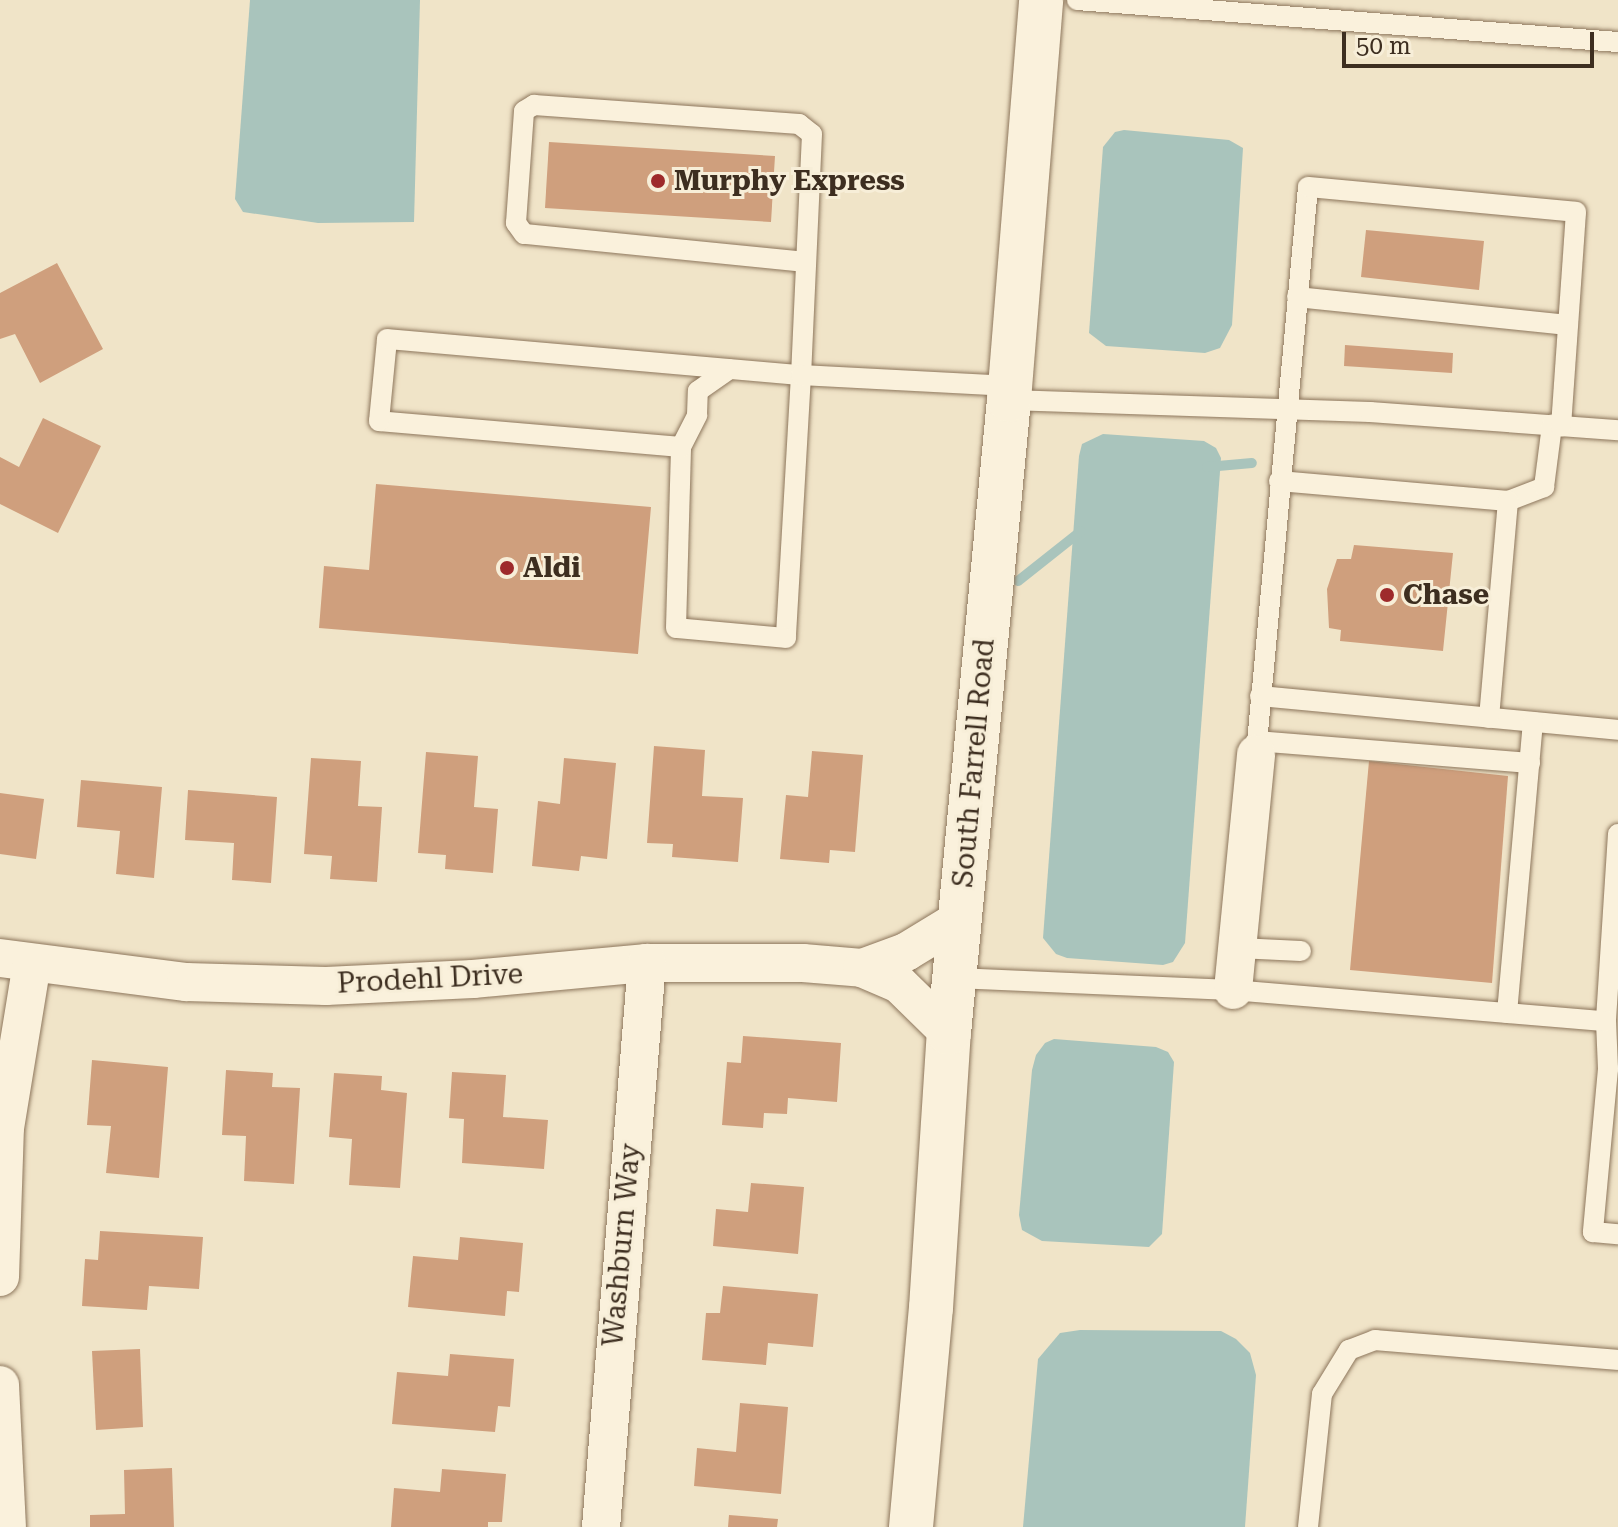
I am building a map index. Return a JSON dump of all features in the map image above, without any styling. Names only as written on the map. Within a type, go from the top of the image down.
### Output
[{"type":"street","name":"South Farrell Road","points":[[911,1527],[931,1308],[949,1033],[1009,393],[1041,0]]},
{"type":"street","points":[[1233,990],[1256,747]]},
{"type":"street","name":"Prodehl Drive","points":[[862,968],[906,952],[960,919]]},
{"type":"street","name":"Prodehl Drive","points":[[16,961],[186,982],[326,986],[473,979],[647,963],[803,963],[862,968],[899,984],[949,1033]]},
{"type":"street","points":[[0,1277],[5,1128],[16,961]]},
{"type":"street","name":"Washburn Way","points":[[601,1527],[647,963]]},
{"type":"street","points":[[0,1385],[7,1527]]},
{"type":"lane","points":[[1077,0],[1200,5],[1618,42]]},
{"type":"lane","points":[[729,369],[698,391],[697,415],[681,447],[676,628],[786,638],[801,375],[812,134],[799,124],[534,105],[524,111],[516,223],[524,234],[806,262]]},
{"type":"lane","points":[[1279,481],[1508,501],[1544,487],[1557,425],[1576,212],[1308,187],[1285,410],[1260,696],[1256,747],[1530,763]]},
{"type":"lane","points":[[1297,297],[1568,325]]},
{"type":"lane","points":[[681,447],[379,421],[387,339],[1009,393],[1285,410],[1370,412],[1618,430]]},
{"type":"lane","points":[[1489,718],[1508,501]]},
{"type":"lane","points":[[1260,696],[1618,730]]},
{"type":"lane","points":[[1507,1013],[1533,722]]},
{"type":"lane","points":[[1618,834],[1606,1021],[1608,1069],[1593,1232],[1618,1234]]},
{"type":"lane","points":[[1238,948],[1301,951]]},
{"type":"lane","points":[[954,978],[1233,990],[1606,1021]]},
{"type":"lane","points":[[1308,1527],[1322,1394],[1349,1350],[1375,1340],[1618,1360]]},
{"type":"water","points":[[250,0],[420,0],[414,222],[318,223],[243,212],[235,199]]},
{"type":"water","points":[[1124,130],[1229,140],[1243,148],[1232,325],[1220,348],[1205,353],[1106,346],[1089,333],[1103,147],[1115,132]]},
{"type":"water","points":[[1103,434],[1204,441],[1216,448],[1221,458],[1185,943],[1173,962],[1163,965],[1067,958],[1056,954],[1043,938],[1079,456],[1082,444]]},
{"type":"water","points":[[1054,1039],[1156,1047],[1168,1052],[1174,1062],[1162,1234],[1149,1247],[1042,1241],[1022,1230],[1019,1215],[1032,1070],[1036,1055],[1045,1043]]},
{"type":"water","points":[[1080,1330],[1221,1331],[1236,1339],[1250,1353],[1256,1375],[1245,1527],[1023,1527],[1038,1359],[1060,1333]]},
{"type":"building","points":[[549,142],[775,156],[771,222],[545,208]]},
{"type":"building","points":[[1366,230],[1484,241],[1479,290],[1361,277]]},
{"type":"building","points":[[57,263],[103,349],[40,383],[15,334],[0,339],[0,293]]},
{"type":"building","points":[[1345,345],[1453,353],[1452,373],[1344,366]]},
{"type":"building","points":[[43,418],[101,446],[58,533],[0,504],[0,457],[19,467]]},
{"type":"building","name":"Aldi","points":[[376,484],[651,507],[638,654],[319,628],[324,566],[369,570]]},
{"type":"building","name":"Chase","points":[[1354,545],[1453,553],[1443,651],[1340,641],[1341,630],[1329,628],[1327,589],[1337,559],[1351,559]]},
{"type":"building","points":[[654,746],[705,750],[702,796],[743,798],[738,862],[672,857],[673,844],[647,843]]},
{"type":"building","points":[[812,751],[863,755],[855,852],[830,850],[829,863],[780,859],[786,795],[808,797]]},
{"type":"building","points":[[426,752],[478,756],[474,807],[498,809],[493,873],[445,869],[446,855],[418,853]]},
{"type":"building","points":[[311,758],[361,761],[358,806],[382,807],[377,882],[330,879],[332,856],[304,854]]},
{"type":"building","points":[[564,758],[616,763],[607,859],[581,856],[579,871],[532,866],[538,801],[560,804]]},
{"type":"building","points":[[1369,761],[1508,776],[1492,983],[1350,970]]},
{"type":"building","points":[[81,780],[162,787],[154,878],[116,874],[120,831],[77,827]]},
{"type":"building","points":[[188,790],[277,797],[271,883],[232,880],[234,843],[185,840]]},
{"type":"building","points":[[0,793],[44,799],[36,859],[0,854]]},
{"type":"building","points":[[743,1036],[841,1043],[837,1102],[788,1098],[787,1114],[764,1113],[763,1128],[722,1125],[727,1062],[741,1063]]},
{"type":"building","points":[[92,1060],[168,1067],[159,1178],[106,1173],[111,1126],[87,1125]]},
{"type":"building","points":[[226,1070],[273,1073],[272,1087],[300,1088],[294,1184],[244,1181],[246,1136],[222,1135]]},
{"type":"building","points":[[452,1072],[506,1075],[503,1117],[548,1120],[544,1169],[462,1163],[464,1119],[449,1118]]},
{"type":"building","points":[[334,1073],[382,1076],[381,1090],[407,1093],[400,1188],[349,1185],[352,1139],[329,1137]]},
{"type":"building","points":[[751,1183],[804,1187],[798,1254],[713,1246],[716,1209],[748,1212]]},
{"type":"building","points":[[100,1231],[203,1237],[199,1289],[149,1286],[147,1310],[82,1306],[85,1259],[98,1260]]},
{"type":"building","points":[[460,1237],[523,1243],[519,1292],[507,1291],[505,1316],[408,1307],[413,1256],[458,1260]]},
{"type":"building","points":[[723,1286],[818,1294],[813,1347],[768,1343],[766,1365],[702,1360],[706,1313],[720,1313]]},
{"type":"building","points":[[140,1349],[143,1427],[96,1430],[92,1351]]},
{"type":"building","points":[[450,1354],[514,1359],[510,1407],[498,1406],[495,1432],[392,1424],[397,1372],[448,1376]]},
{"type":"building","points":[[740,1403],[788,1407],[781,1494],[694,1486],[697,1448],[736,1452]]},
{"type":"building","points":[[172,1468],[174,1527],[90,1527],[90,1515],[125,1514],[124,1470]]},
{"type":"building","points":[[442,1469],[506,1474],[502,1522],[488,1522],[488,1527],[391,1527],[394,1488],[440,1492]]},
{"type":"building","points":[[729,1515],[778,1519],[777,1527],[728,1527]]},
{"type":"waterway","points":[[1207,467],[1252,463]]},
{"type":"waterway","points":[[1018,581],[1081,531]]},
{"type":"place","name":"Murphy Express","points":[[658,181]]},
{"type":"place","name":"Aldi","points":[[507,568]]},
{"type":"place","name":"Chase","points":[[1387,595]]}]
